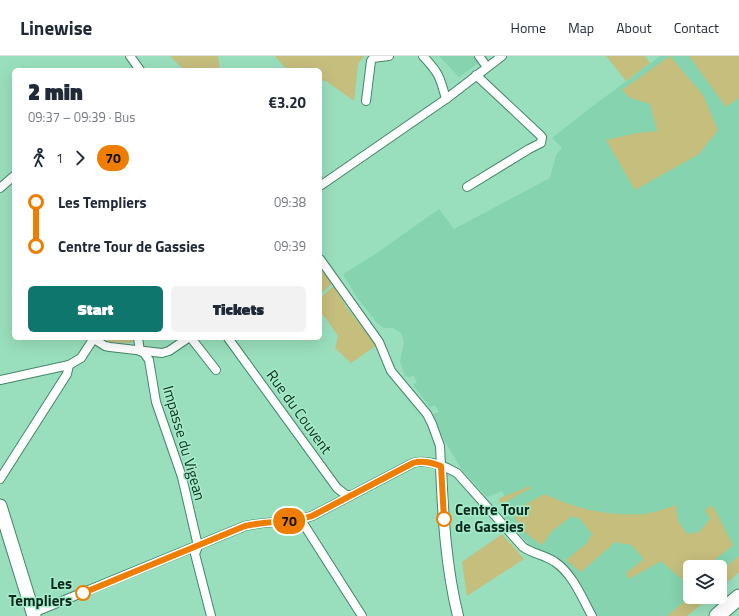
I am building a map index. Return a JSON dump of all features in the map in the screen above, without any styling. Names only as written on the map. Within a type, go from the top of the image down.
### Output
[{"type":"highway","points":[[718,616],[739,597]]},
{"type":"main road","points":[[0,506],[34,614]]},
{"type":"street","points":[[130,56],[139,68]]},
{"type":"street","points":[[366,101],[371,61],[373,58],[379,56],[389,56]]},
{"type":"street","points":[[423,56],[435,68],[441,78],[446,98]]},
{"type":"street","points":[[479,56],[487,67]]},
{"type":"street","points":[[322,185],[446,98],[502,56]]},
{"type":"street","points":[[467,187],[541,143],[543,140],[540,135],[476,75]]},
{"type":"street","points":[[0,188],[12,178]]},
{"type":"street","points":[[322,262],[379,342],[391,371],[420,404],[432,424],[440,450],[444,534],[452,594],[458,616]]},
{"type":"street","points":[[0,380],[69,364],[81,358],[93,340]]},
{"type":"street","points":[[96,340],[105,346],[140,351],[165,352],[185,340]]},
{"type":"street","points":[[138,340],[140,351]]},
{"type":"street","points":[[193,340],[216,370]]},
{"type":"street","name":"Rue du Couvent","points":[[229,340],[337,488],[346,495],[352,495]]},
{"type":"street","name":"Impasse du Vigean","points":[[140,351],[144,353],[149,360],[156,402],[182,477],[198,546],[195,554],[211,616]]},
{"type":"street","points":[[0,479],[67,374],[69,364]]},
{"type":"street","points":[[34,614],[245,526],[264,522],[301,520],[322,512],[413,463],[424,462],[441,466],[457,474],[468,484],[523,547],[533,553],[556,562],[570,578],[592,616]]},
{"type":"street","points":[[301,520],[362,616]]},
{"type":"shaded area","points":[[170,56],[218,56],[220,68],[182,68]]},
{"type":"shaded area","points":[[275,56],[364,56],[358,64],[354,101],[326,81],[322,80],[322,68],[285,68]]},
{"type":"shaded area","points":[[439,56],[488,56],[459,77]]},
{"type":"shaded area","points":[[606,56],[645,56],[650,63],[626,81]]},
{"type":"shaded area","points":[[660,56],[739,56],[739,556],[727,566],[727,560],[683,560],[683,603],[667,616],[597,616],[576,578],[565,564],[531,546],[504,518],[512,510],[502,491],[487,497],[462,470],[444,440],[433,414],[439,412],[435,405],[430,407],[413,385],[417,382],[413,375],[409,378],[404,374],[400,361],[404,342],[401,333],[393,328],[384,328],[377,323],[356,296],[343,274],[374,255],[439,209],[454,229],[550,178],[556,155],[562,148],[552,138]]},
{"type":"shaded area","points":[[670,56],[703,95],[718,130],[699,154],[635,190],[606,140],[637,133],[657,131],[650,104],[630,98],[622,90]]},
{"type":"shaded area","points":[[689,56],[739,56],[739,98],[726,107]]},
{"type":"shaded area","points":[[322,271],[332,284],[322,292]]},
{"type":"shaded area","points":[[334,286],[347,308],[377,345],[351,363],[335,348],[338,336],[324,316],[322,316],[322,296]]},
{"type":"shaded area","points":[[107,340],[133,340],[131,343],[109,342]]},
{"type":"shaded area","points":[[530,486],[531,488],[500,504],[500,498]]},
{"type":"shaded area","points":[[544,494],[568,504],[604,513],[643,514],[656,512],[676,505],[678,521],[687,534],[699,532],[710,519],[705,510],[712,505],[733,545],[715,560],[683,560],[683,580],[661,561],[629,579],[626,573],[644,559],[631,545],[615,542],[581,572],[566,560],[587,543],[592,534],[580,519],[572,516],[552,531],[542,545],[524,532],[514,516],[523,506]]},
{"type":"shaded area","points":[[502,534],[524,559],[467,596],[462,562]]},
{"type":"shaded area","points":[[739,556],[739,572],[727,583],[727,566]]},
{"type":"shaded area","points":[[683,603],[683,604],[702,604],[687,616],[667,616]]},
{"type":"bus line","name":"70","points":[[83,593],[198,546],[232,530],[264,522],[301,520],[312,516],[413,463],[424,462],[441,466],[444,519]]},
{"type":"place","name":"Centre Tour de Gassies","points":[[444,519]]},
{"type":"place","name":"Les Templiers","points":[[83,593]]}]
